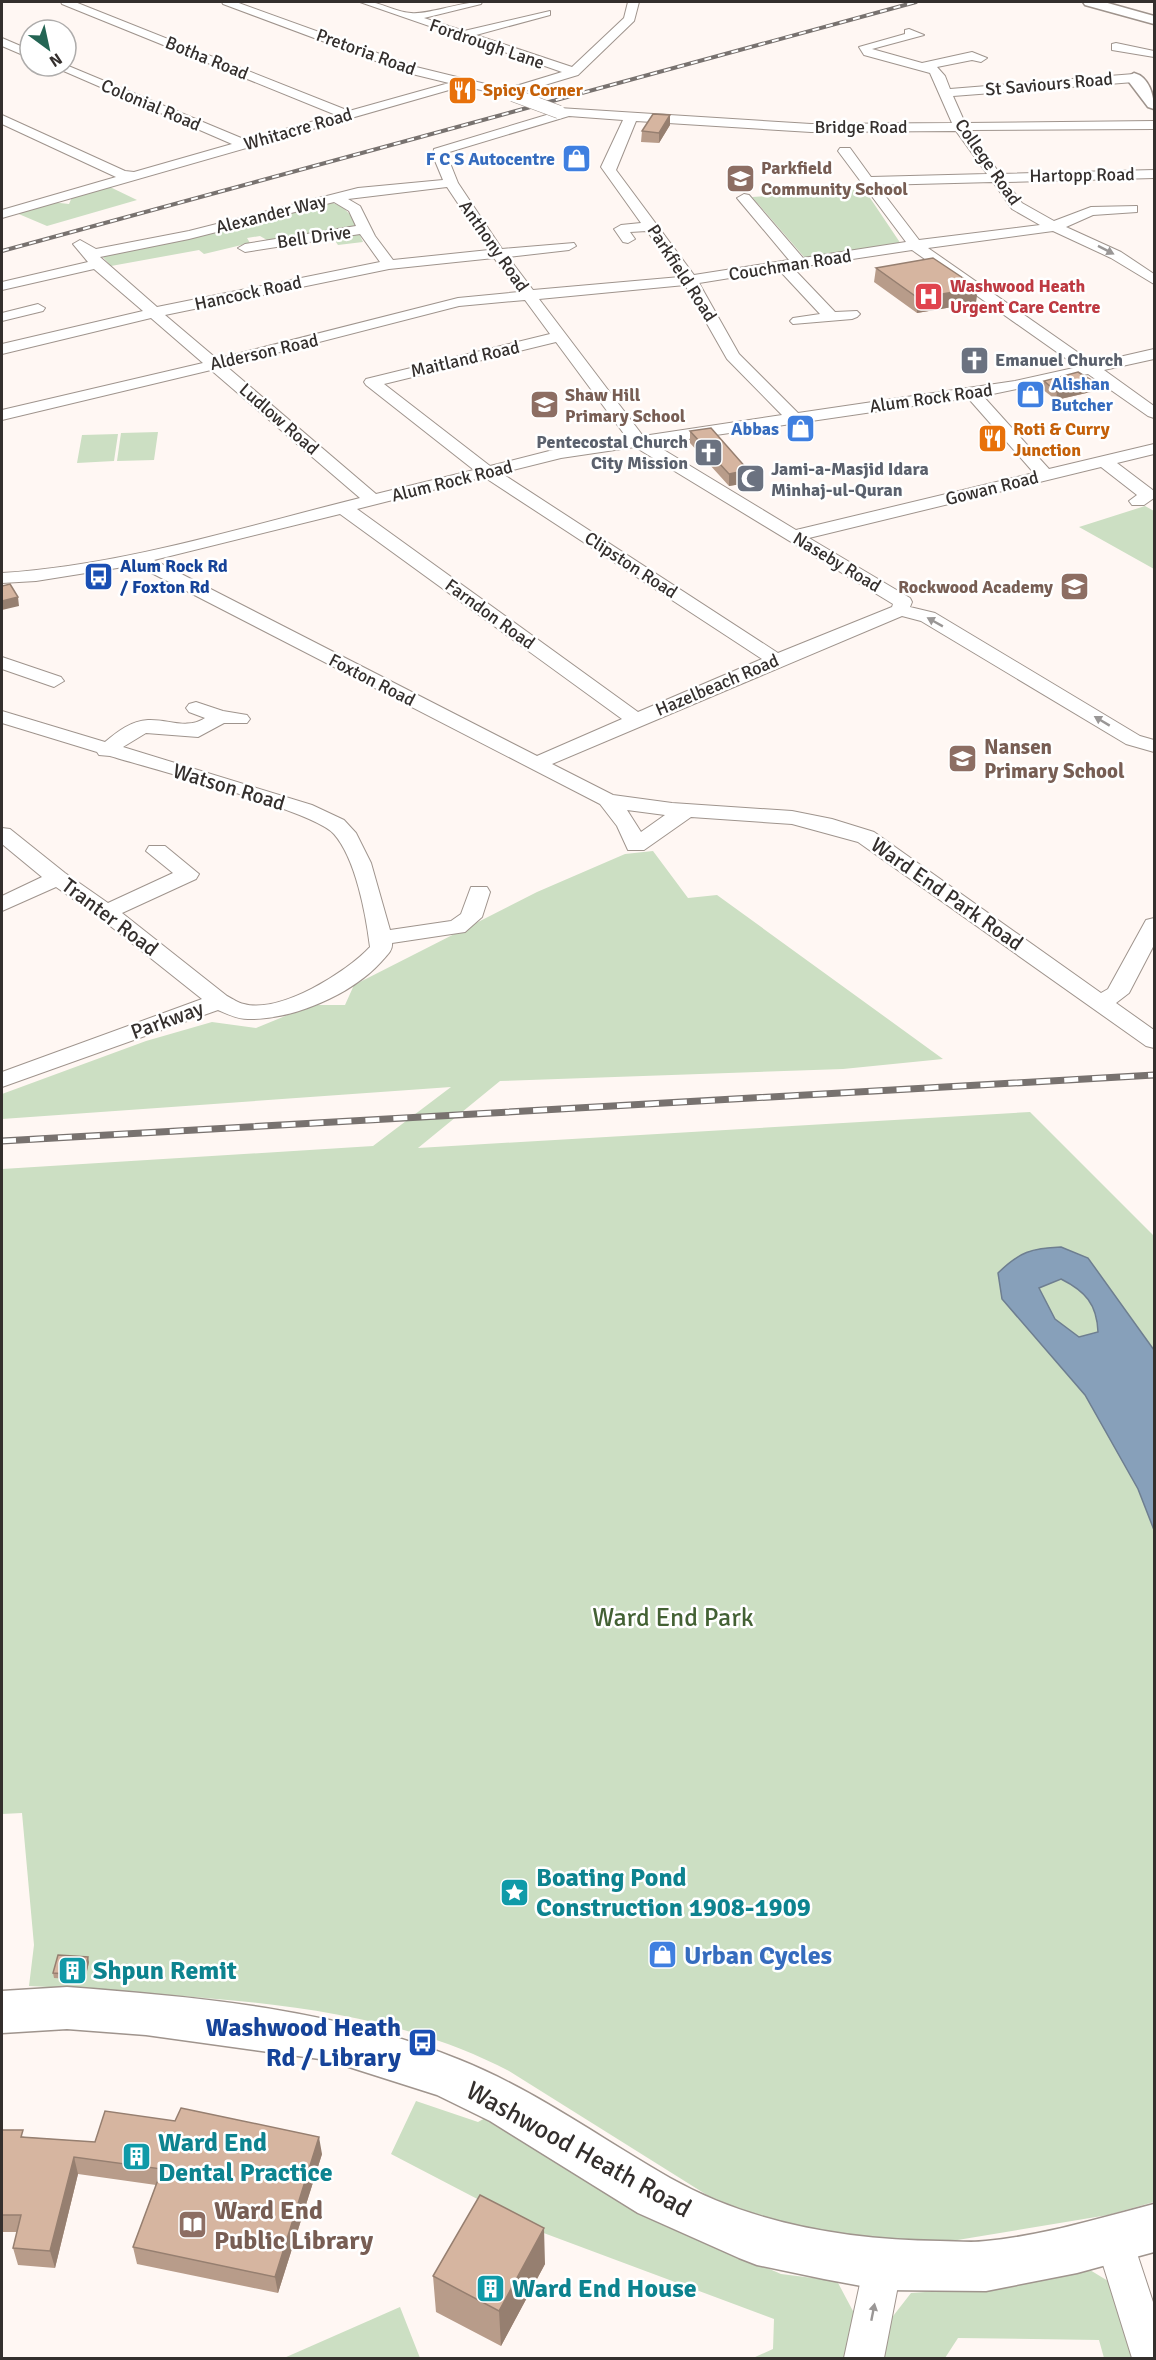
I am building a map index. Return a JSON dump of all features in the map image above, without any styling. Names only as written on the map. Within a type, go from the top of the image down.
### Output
[{"type":"main road","points":[[1090,2],[1155,20]]},
{"type":"main road","points":[[1155,64],[1143,78],[1155,104]]},
{"type":"main road","name":"Washwood Heath Road","points":[[2,2012],[67,2008],[146,2014],[327,2039],[446,2076],[507,2105],[655,2196],[757,2241],[883,2265],[986,2266],[1134,2234]]},
{"type":"street","name":"Botha Road","points":[[66,2],[348,115]]},
{"type":"street","name":"Pretoria Road","points":[[228,2],[412,70],[510,94]]},
{"type":"street","name":"Fordrough Lane","points":[[366,2],[574,72]]},
{"type":"street","points":[[411,18],[477,2]]},
{"type":"street","points":[[510,94],[574,72],[630,19],[633,2]]},
{"type":"street","points":[[462,35],[543,14],[517,7]]},
{"type":"street","points":[[909,32],[918,35],[865,47],[868,52],[924,66],[972,56],[981,58]]},
{"type":"street","points":[[2,42],[18,49]]},
{"type":"street","points":[[1116,47],[1155,54]]},
{"type":"street","name":"College Road","points":[[924,66],[934,70],[939,76],[944,93],[960,127],[1017,206],[1027,214],[1053,227],[1116,255],[1155,280]]},
{"type":"street","name":"Colonial Road","points":[[78,74],[243,144]]},
{"type":"street","name":"St Saviours Road","points":[[944,93],[1143,78]]},
{"type":"street","name":"Whitacre Road","points":[[2,214],[461,83]]},
{"type":"street","points":[[1044,84],[1059,99]]},
{"type":"street","name":"Bridge Road","points":[[510,94],[563,112],[811,128],[1155,125]]},
{"type":"street","points":[[1036,108],[1048,126]]},
{"type":"street","name":"Anthony Road","points":[[563,112],[439,152],[451,183],[498,253],[638,442]]},
{"type":"street","name":"Parkfield Road","points":[[631,117],[608,167],[690,280],[733,357],[794,418]]},
{"type":"street","points":[[2,119],[122,175],[134,176]]},
{"type":"street","points":[[1072,138],[1104,137],[1097,125]]},
{"type":"street","points":[[845,151],[915,245],[1155,413]]},
{"type":"street","name":"Hartopp Road","points":[[866,181],[997,176],[1155,174]]},
{"type":"street","name":"Alexander Way","points":[[2,286],[90,254],[189,235],[335,197],[358,192],[451,183]]},
{"type":"street","points":[[10,197],[28,206]]},
{"type":"street","points":[[335,197],[355,209],[365,230],[389,265]]},
{"type":"street","points":[[744,198],[800,264]]},
{"type":"street","name":"Couchman Road","points":[[527,294],[690,280],[784,267],[915,245],[1053,227],[1091,211],[1115,213],[1132,209]]},
{"type":"street","points":[[621,229],[652,226]]},
{"type":"street","name":"Bell Drive","points":[[255,243],[365,230]]},
{"type":"street","name":"Hancock Road","points":[[2,349],[156,312],[389,265],[498,253],[548,244],[569,246]]},
{"type":"street","name":"Ludlow Road","points":[[90,254],[374,501]]},
{"type":"street","points":[[784,267],[831,316]]},
{"type":"street","name":"Alderson Road","points":[[2,415],[313,341],[458,302],[527,294]]},
{"type":"street","points":[[2,317],[38,308]]},
{"type":"street","points":[[798,321],[852,314]]},
{"type":"street","name":"Maitland Road","points":[[372,382],[558,337]]},
{"type":"street","name":"Alum Rock Road","points":[[2,578],[36,576],[138,559],[570,452],[972,393],[1155,354]]},
{"type":"street","name":"Clipston Road","points":[[372,382],[486,471],[776,660]]},
{"type":"street","points":[[972,393],[1044,474]]},
{"type":"street","name":"Naseby Road","points":[[638,442],[903,602],[900,610],[927,617],[1134,740],[1155,746]]},
{"type":"street","name":"Gowan Road","points":[[794,536],[1155,449]]},
{"type":"street","points":[[1102,460],[1148,495],[1138,501]]},
{"type":"street","name":"Farndon Road","points":[[344,508],[635,719]]},
{"type":"street","name":"Foxton Road","points":[[138,559],[607,800]]},
{"type":"street","name":"Hazelbeach Road","points":[[534,764],[635,719],[900,610]]},
{"type":"street","points":[[2,663],[54,681]]},
{"type":"street","points":[[196,708],[220,717],[240,719]]},
{"type":"street","points":[[106,751],[128,731],[140,727],[153,724],[198,731],[220,717]]},
{"type":"street","name":"Watson Road","points":[[5,721],[285,803],[323,816],[339,825],[354,851],[381,938]]},
{"type":"street","points":[[607,800],[627,824],[636,845],[685,811]]},
{"type":"street","name":"Ward End Park Road","points":[[607,800],[638,807],[813,820],[866,837],[1155,1041]]},
{"type":"street","name":"Tranter Road","points":[[2,834],[57,878],[107,912],[219,1001]]},
{"type":"street","points":[[107,912],[188,874],[157,851]]},
{"type":"street","points":[[2,904],[57,878]]},
{"type":"street","points":[[381,938],[457,927],[471,917],[479,892]]},
{"type":"street","points":[[1100,1003],[1117,993],[1152,933]]},
{"type":"street","name":"Parkway","points":[[2,1080],[219,1001],[234,1010],[249,1012],[268,1010],[324,991],[372,961],[381,948],[381,938]]},
{"type":"street","points":[[1134,2234],[1152,2358]]},
{"type":"street","points":[[864,2358],[883,2265]]},
{"type":"green space","points":[[110,187],[137,200],[47,226],[14,212],[51,202],[69,204],[72,197]]},
{"type":"green space","points":[[864,189],[901,244],[805,258],[752,197]]},
{"type":"green space","points":[[329,202],[342,207],[347,212],[355,222],[363,242],[338,245],[329,232],[267,240],[260,236],[247,238],[250,243],[204,254],[199,250],[111,266],[101,255]]},
{"type":"green space","points":[[158,432],[154,460],[117,461],[121,433]]},
{"type":"green space","points":[[118,434],[114,461],[77,463],[82,435]]},
{"type":"green space","points":[[1145,506],[1154,511],[1154,569],[1079,527]]},
{"type":"green space","name":"Ward End Park","points":[[653,851],[688,898],[717,895],[943,1059],[843,1069],[500,1081],[418,1148],[1030,1112],[1154,1236],[1154,2202],[1108,2215],[897,2250],[758,2227],[509,2071],[469,2052],[427,2037],[342,2015],[298,2008],[209,1998],[29,1986],[34,1945],[22,1813],[2,1814],[2,1169],[373,1146],[451,1087],[2,1119],[2,1094],[146,1041],[212,1022],[256,1028],[312,1005],[345,1005],[354,985],[537,892],[625,854]]},
{"type":"green space","points":[[416,2101],[478,2122],[494,2113],[675,2228],[781,2274],[837,2281],[854,2313],[846,2358],[753,2358],[773,2349],[774,2319],[541,2232],[391,2154]]},
{"type":"green space","points":[[1090,2270],[1108,2281],[1132,2358],[1104,2358],[1099,2340],[958,2338],[945,2358],[881,2358],[890,2320],[911,2293],[981,2288]]},
{"type":"green space","points":[[400,2307],[420,2358],[284,2358]]},
{"type":"water","points":[[1061,1247],[1088,1258],[1154,1350],[1154,1530],[1138,1489],[1085,1395],[1002,1299],[998,1273],[1026,1252]],"holes":[[[1061,1279],[1077,1288],[1088,1300],[1095,1314],[1098,1332],[1079,1337],[1055,1319],[1039,1288]]]},
{"type":"building","points":[[653,114],[670,115],[659,133],[642,131]]},
{"type":"building","points":[[933,258],[978,288],[918,298],[876,268]]},
{"type":"building","points":[[1078,372],[1096,383],[1057,392],[1044,381]]},
{"type":"building","points":[[711,428],[748,470],[729,474],[690,431]]},
{"type":"building","points":[[10,584],[18,597],[2,601],[2,586]]},
{"type":"building","name":"Shpun Remit","points":[[58,1955],[88,1957],[84,1975],[53,1973]]},
{"type":"building","points":[[181,2108],[319,2137],[275,2277],[133,2247],[162,2169],[74,2157],[50,2251],[13,2248],[21,2215],[2,2215],[2,2130],[23,2130],[21,2137],[95,2142],[105,2111],[175,2121]]},
{"type":"building","points":[[480,2195],[544,2228],[499,2311],[433,2276]]},
{"type":"railway","points":[[2,251],[916,2]]},
{"type":"railway","points":[[2,1141],[1154,1075]]},
{"type":"place","name":"Spicy Corner","points":[[462,90]]},
{"type":"place","name":"F C S Autocentre","points":[[576,159]]},
{"type":"place","name":"Parkfield Community School","points":[[740,178]]},
{"type":"place","name":"Washwood Heath Urgent Care Centre","points":[[929,296]]},
{"type":"place","name":"Emanuel Church","points":[[974,360]]},
{"type":"place","name":"Alishan Butcher","points":[[1030,394]]},
{"type":"place","name":"Shaw Hill Primary School","points":[[544,405]]},
{"type":"place","name":"Abbas","points":[[800,429]]},
{"type":"place","name":"Roti & Curry Junction","points":[[992,439]]},
{"type":"place","name":"Pentecostal Church City Mission","points":[[709,452]]},
{"type":"place","name":"Jami-a-Masjid Idara Minhaj-ul-Quran","points":[[750,479]]},
{"type":"place","name":"Alum Rock Rd / Foxton Rd","points":[[99,576]]},
{"type":"place","name":"Rockwood Academy","points":[[1074,587]]},
{"type":"place","name":"Nansen Primary School","points":[[963,759]]},
{"type":"place","name":"Boating Pond Construction 1908-1909","points":[[515,1892]]},
{"type":"place","name":"Urban Cycles","points":[[663,1955]]},
{"type":"place","name":"Shpun Remit","points":[[72,1970]]},
{"type":"place","name":"Washwood Heath Rd / Library","points":[[422,2042]]},
{"type":"place","name":"Ward End Dental Practice","points":[[137,2157]]},
{"type":"place","name":"Ward End Public Library","points":[[193,2225]]},
{"type":"place","name":"Ward End House","points":[[491,2288]]}]
